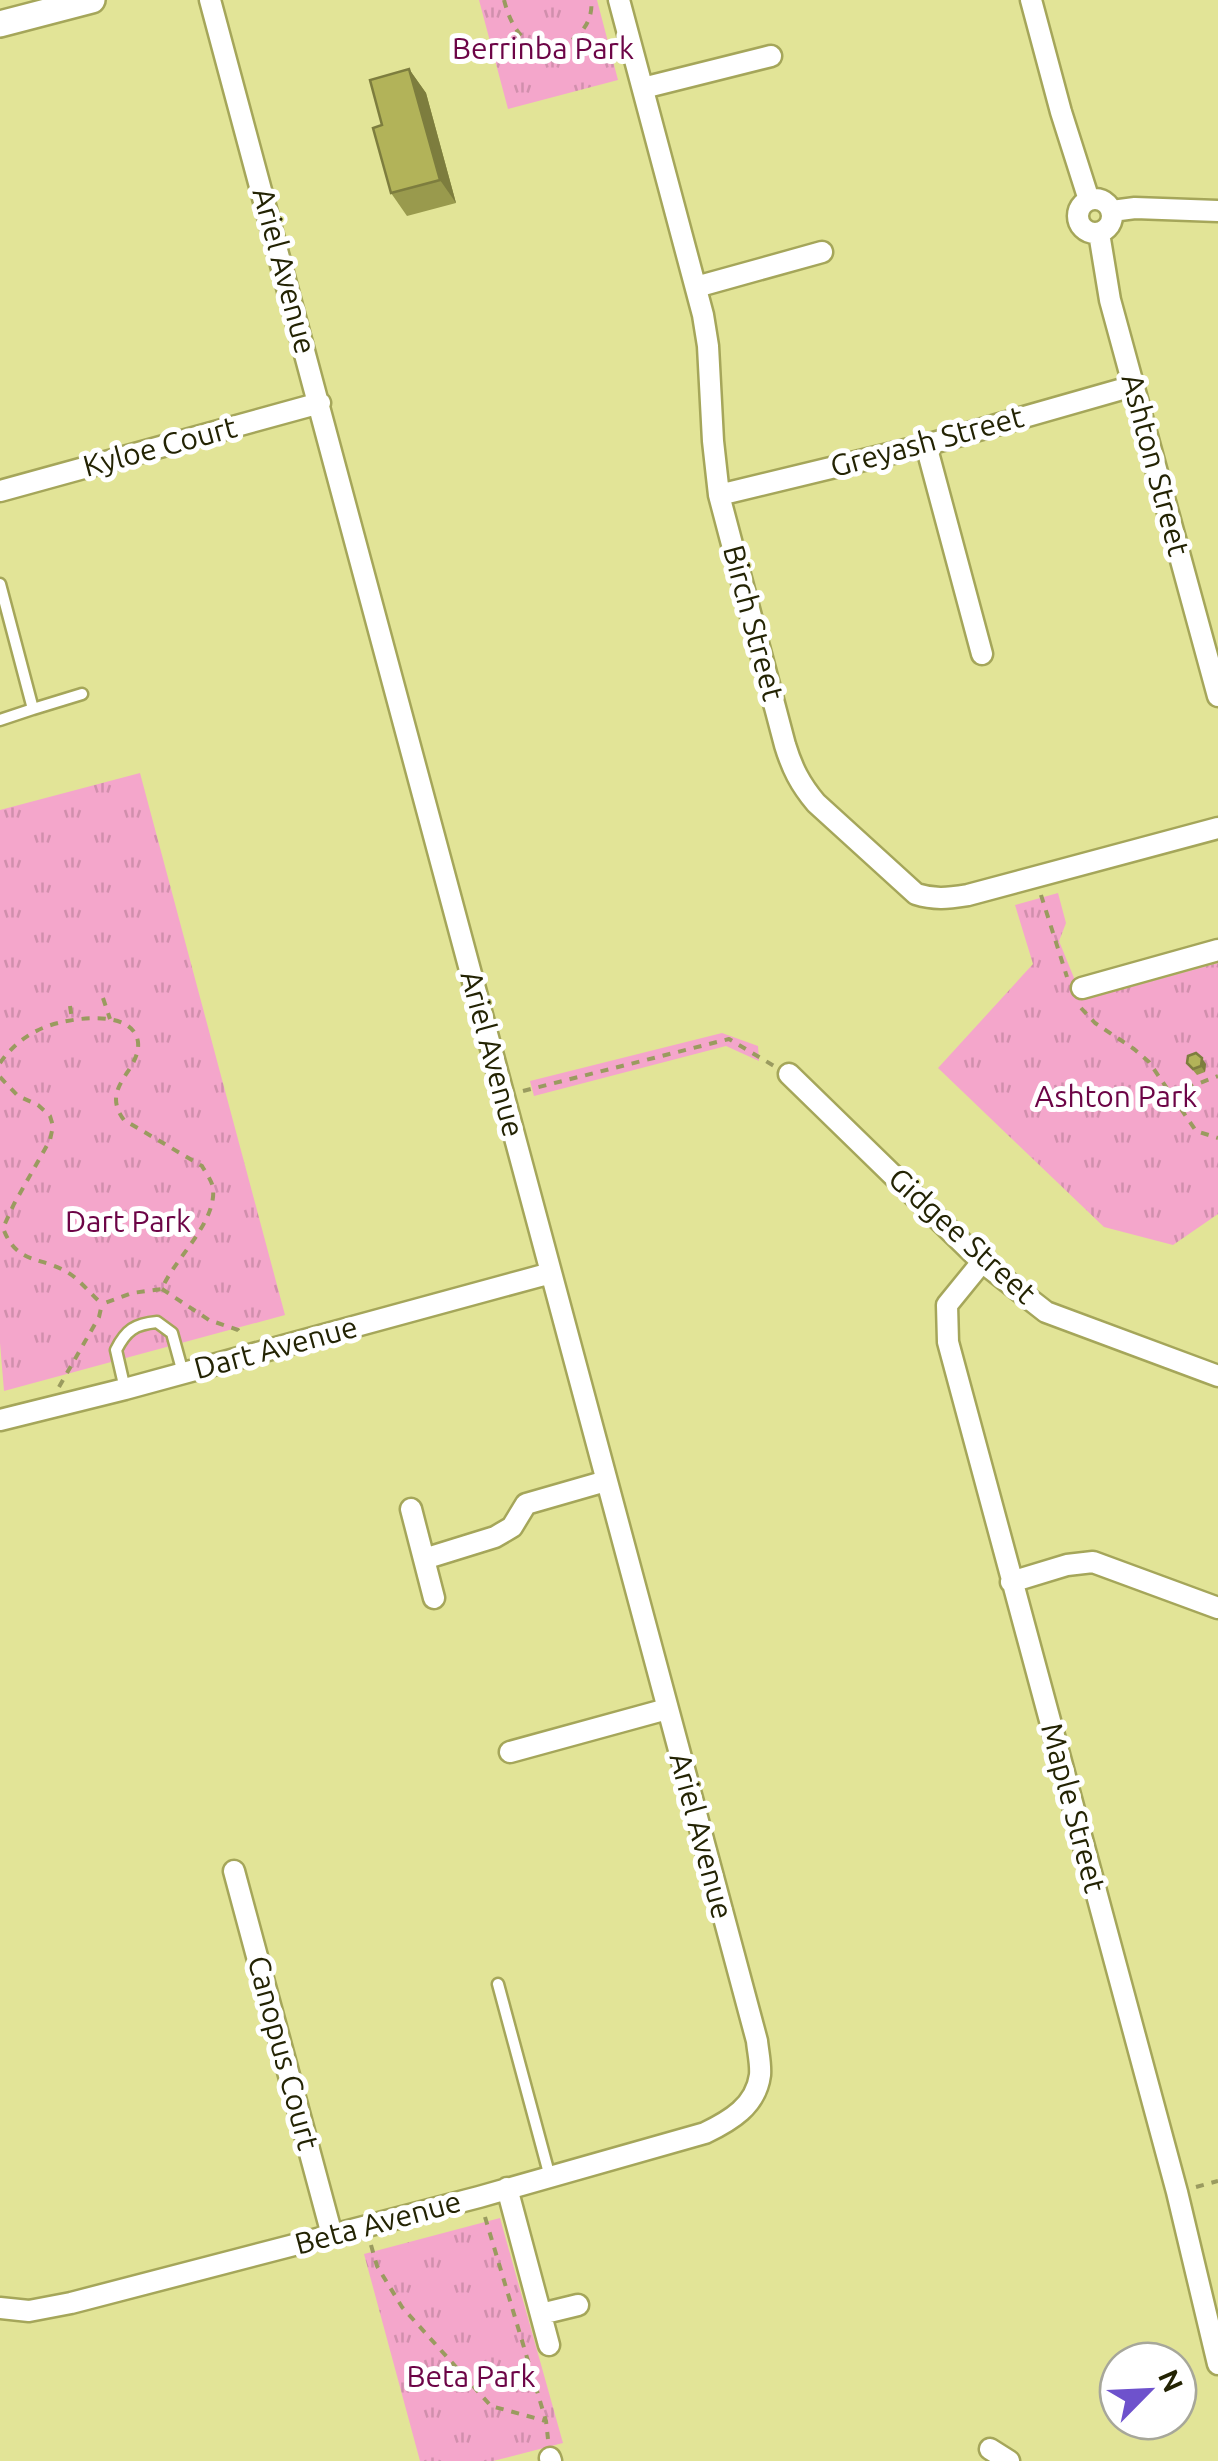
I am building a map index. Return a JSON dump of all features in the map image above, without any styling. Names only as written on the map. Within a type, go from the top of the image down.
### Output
[{"type":"street","points":[[0,24],[36,7],[92,0]]},
{"type":"street","name":"Ariel Avenue","points":[[210,0],[757,2041],[760,2077],[747,2106]]},
{"type":"street","name":"Birch Street","points":[[620,0],[696,286],[708,346],[719,495],[785,745],[802,786],[916,894],[942,900],[1218,828]]},
{"type":"street","points":[[1031,0],[1090,200]]},
{"type":"street","points":[[643,88],[771,56]]},
{"type":"street","points":[[1090,200],[1103,201],[1112,211],[1111,222],[1099,233],[1083,229],[1078,218],[1080,207],[1090,200]]},
{"type":"street","points":[[1112,211],[1218,211]]},
{"type":"street","name":"Ashton Street","points":[[1099,233],[1110,300],[1218,696]]},
{"type":"street","points":[[696,286],[822,252]]},
{"type":"street","name":"Greyash Street","points":[[719,495],[926,445],[1133,386]]},
{"type":"street","name":"Kyloe Court","points":[[0,490],[320,404]]},
{"type":"street","points":[[926,445],[982,654]]},
{"type":"street","points":[[1076,990],[1218,950]]},
{"type":"street","name":"Gidgee Street","points":[[789,1074],[982,1262],[1046,1312],[1218,1376]]},
{"type":"street","name":"Maple Street","points":[[982,1262],[947,1305],[948,1342],[1177,2192],[1218,2364]]},
{"type":"street","name":"Dart Avenue","points":[[0,1420],[552,1273]]},
{"type":"street","points":[[424,1558],[495,1537],[512,1527],[526,1504],[606,1481]]},
{"type":"street","points":[[411,1509],[434,1598]]},
{"type":"street","points":[[1011,1582],[1093,1562],[1218,1608]]},
{"type":"street","points":[[510,1752],[667,1709]]},
{"type":"street","name":"Canopus Court","points":[[234,1872],[332,2235]]},
{"type":"street","name":"Beta Avenue","points":[[0,2308],[30,2311],[71,2303],[480,2196],[705,2133],[747,2106]]},
{"type":"street","points":[[507,2188],[550,2345]]},
{"type":"street","points":[[541,2314],[578,2305]]},
{"type":"street","points":[[990,2448],[1010,2461]]},
{"type":"lane","points":[[0,584],[32,709]]},
{"type":"lane","points":[[0,720],[82,694]]},
{"type":"lane","points":[[125,1389],[116,1350],[124,1334],[137,1324],[156,1322],[172,1334],[183,1372]]},
{"type":"lane","points":[[498,1984],[550,2177]]},
{"type":"path","points":[[504,0],[519,33],[540,47],[554,48],[578,36],[588,23],[591,0]]},
{"type":"path","points":[[1036,876],[1087,1017],[1149,1062],[1196,1131],[1218,1138]]},
{"type":"path","points":[[103,998],[110,1019]]},
{"type":"path","points":[[70,1006],[72,1020]]},
{"type":"path","points":[[0,1063],[12,1047],[47,1026],[87,1017],[110,1019],[132,1030],[138,1041],[136,1054],[118,1084],[117,1111],[124,1120],[202,1166],[214,1190],[206,1220],[162,1289]]},
{"type":"path","points":[[504,1096],[729,1039],[789,1074]]},
{"type":"path","points":[[0,1076],[18,1096],[50,1116],[53,1126],[50,1140],[3,1228],[8,1241],[16,1252],[53,1264],[74,1276],[102,1304]]},
{"type":"path","points":[[1171,1094],[1218,1076]]},
{"type":"path","points":[[102,1304],[132,1293],[162,1289],[209,1320],[238,1330],[251,1355]]},
{"type":"path","points":[[47,1408],[99,1317],[102,1304]]},
{"type":"path","points":[[480,2196],[546,2421],[550,2460]]},
{"type":"path","points":[[366,2226],[376,2266],[402,2307],[491,2406],[546,2421]]},
{"type":"green space","name":"Berrinba Park","points":[[479,0],[597,0],[618,80],[508,109]]},
{"type":"green space","name":"Dart Park","points":[[140,773],[285,1315],[4,1391],[0,1343],[0,810]]},
{"type":"green space","name":"Ashton Park","points":[[1058,893],[1066,923],[1059,941],[1083,1000],[1218,963],[1218,1214],[1173,1245],[1104,1227],[938,1068],[1033,964],[1015,905]]},
{"type":"green space","points":[[722,1033],[758,1046],[759,1061],[726,1046],[534,1096],[530,1081]]},
{"type":"green space","name":"Beta Park","points":[[500,2218],[563,2443],[493,2461],[420,2461],[364,2254]]},
{"type":"building","points":[[409,69],[440,180],[391,193],[373,128],[382,125],[370,80]]},
{"type":"building","points":[[1196,1053],[1202,1058],[1201,1066],[1193,1069],[1187,1063],[1188,1056]]}]
